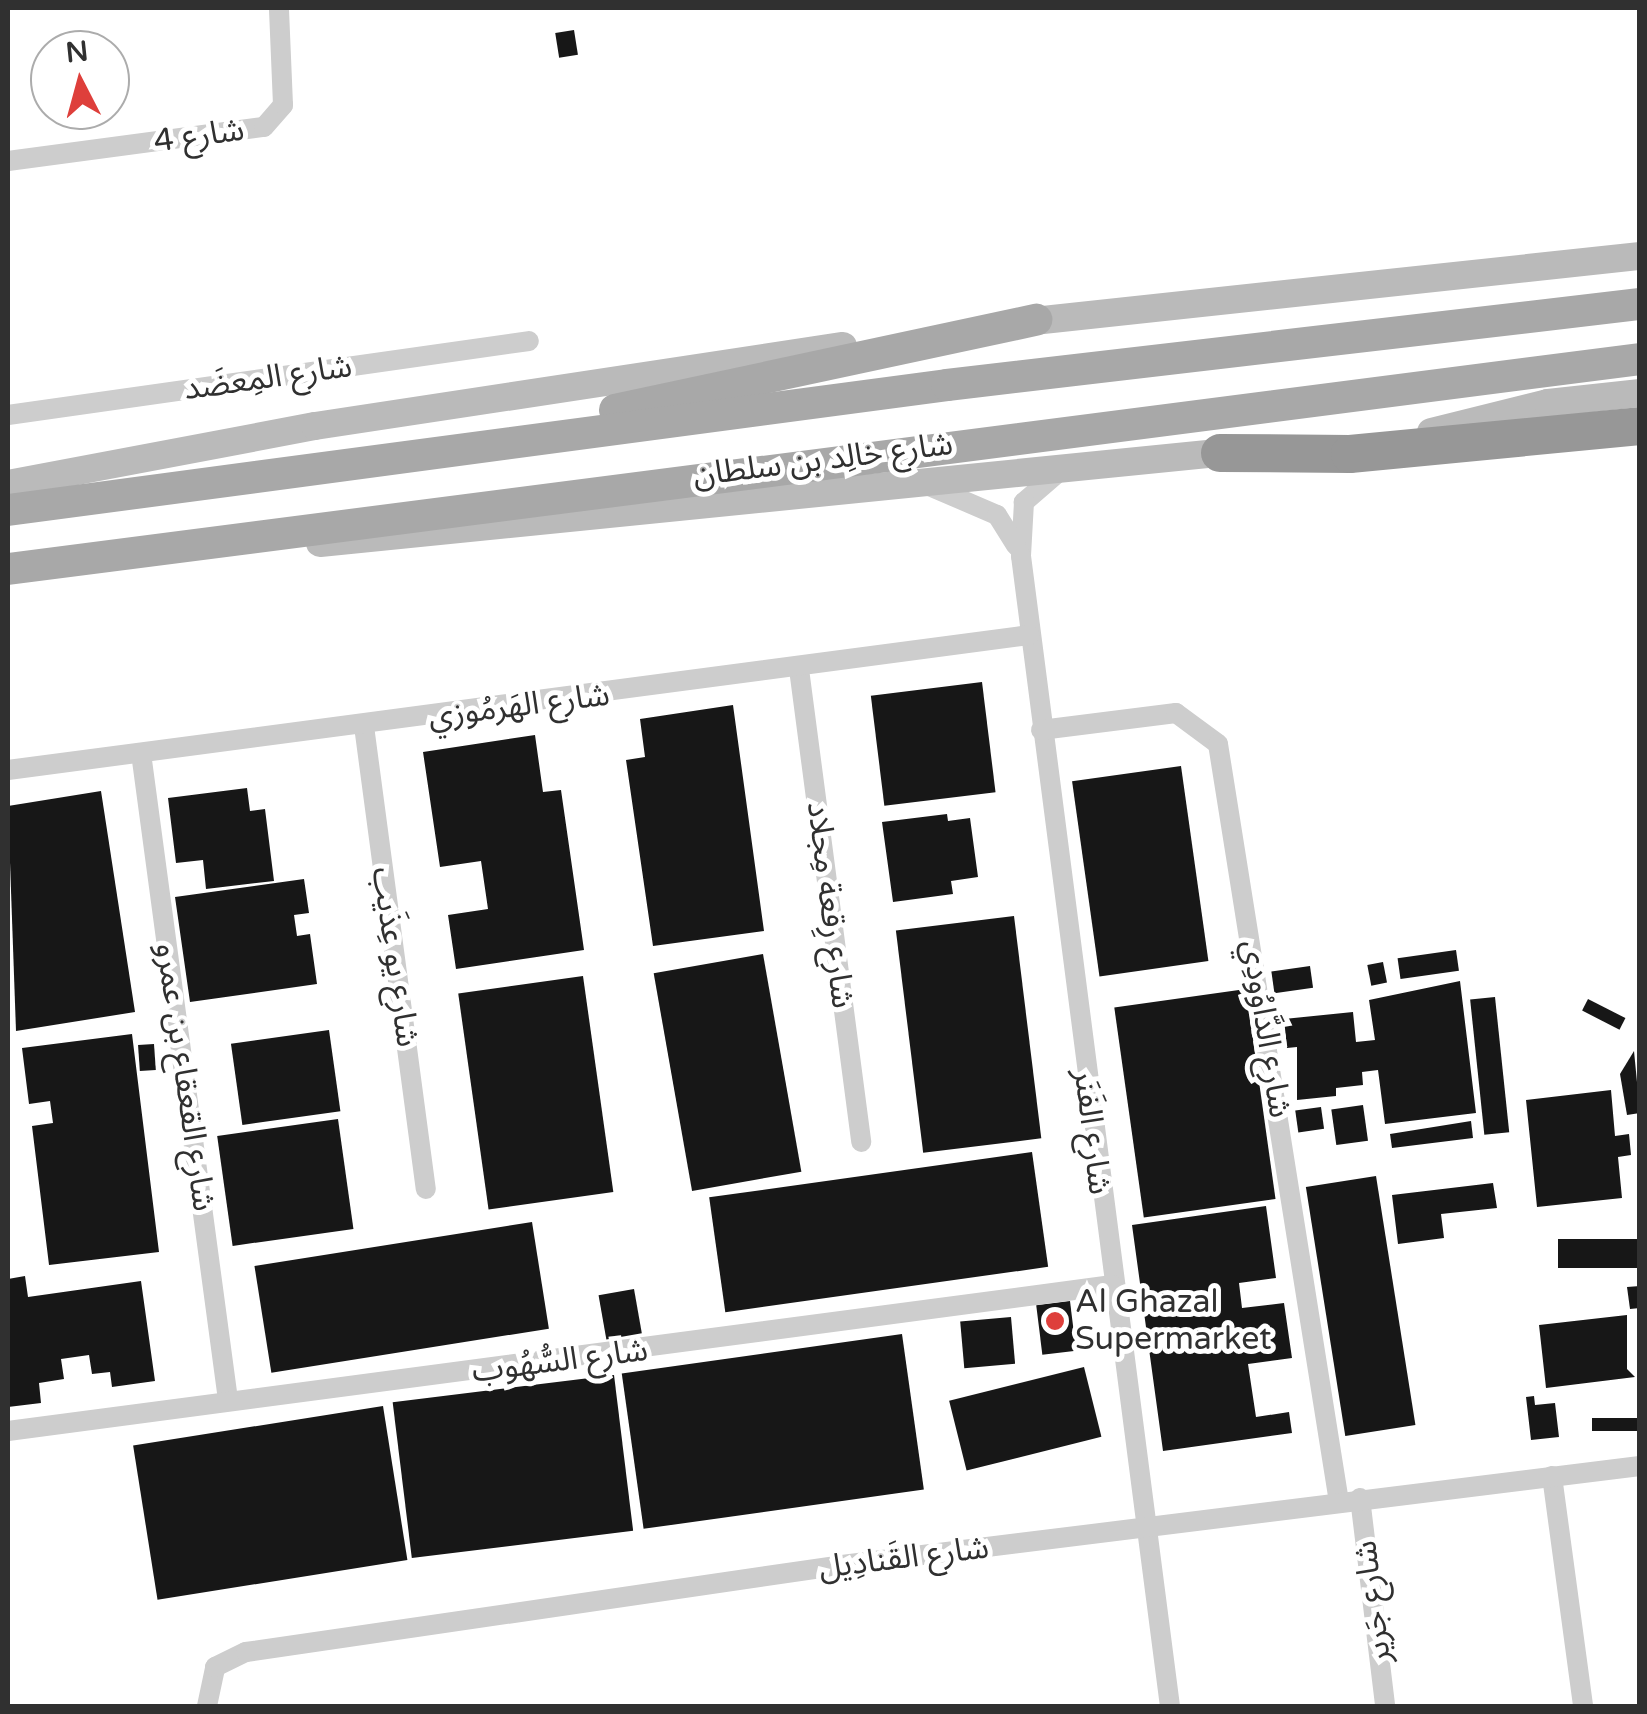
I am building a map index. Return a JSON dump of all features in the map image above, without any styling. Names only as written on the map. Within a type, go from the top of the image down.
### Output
[{"type":"highway","points":[[1220,453],[1350,454],[1640,426]]},
{"type":"main road","points":[[8,484],[315,426],[1036,320],[1640,256]]},
{"type":"main road","name":"شارع خالِد بن سلطان","points":[[8,510],[947,385],[1640,304]]},
{"type":"main road","points":[[165,490],[556,422],[1036,320]]},
{"type":"main road","name":"شارع خالِد بن سلطان","points":[[8,569],[1640,359]]},
{"type":"main road","points":[[1431,432],[1548,403],[1640,393]]},
{"type":"main road","points":[[109,555],[460,534],[1640,409]]},
{"type":"street","name":"شارع 4","points":[[8,162],[264,127],[283,105],[279,8]]},
{"type":"street","name":"شارع المِعضَد","points":[[8,416],[529,341]]},
{"type":"street","name":"شارع الفَنَر","points":[[1064,469],[1024,502],[1021,556],[1040,730],[1170,1706]]},
{"type":"street","name":"شارع الفَنَر","points":[[928,485],[997,514],[1021,556]]},
{"type":"street","name":"شارع الهَرمُوزي","points":[[8,770],[800,669],[1029,635]]},
{"type":"street","name":"شارع رِقعة مِجلاد","points":[[800,669],[861,1142]]},
{"type":"street","name":"شارع الدَّاوُودِي","points":[[1040,730],[1176,713],[1218,744],[1349,1500]]},
{"type":"street","name":"شارع يو عِذَيب","points":[[364,726],[426,1188]]},
{"type":"street","name":"شارع القعقاع بن عمرو","points":[[142,754],[228,1400]]},
{"type":"street","name":"شارع السُّهُوب","points":[[8,1431],[1112,1285]]},
{"type":"street","name":"شارع القَنادِيل","points":[[207,1706],[214,1667],[246,1652],[1349,1500],[1640,1466]]},
{"type":"street","points":[[1552,1476],[1584,1706]]},
{"type":"street","name":"شارع جَرير","points":[[1349,1500],[1385,1706]]},
{"type":"building","points":[[574,30],[578,55],[559,58],[555,33]]},
{"type":"building","points":[[982,682],[996,792],[884,806],[871,696]]},
{"type":"building","points":[[733,705],[764,931],[653,946],[626,760],[645,757],[640,719]]},
{"type":"building","points":[[535,735],[543,792],[561,790],[584,950],[456,969],[448,915],[488,909],[481,861],[440,867],[423,752]]},
{"type":"building","points":[[1181,766],[1208,961],[1099,976],[1072,781]]},
{"type":"building","points":[[247,788],[250,811],[265,809],[274,881],[206,889],[203,860],[176,863],[168,798]]},
{"type":"building","points":[[101,791],[135,1012],[16,1031],[8,806]]},
{"type":"building","points":[[947,814],[948,821],[970,818],[978,877],[951,881],[953,894],[893,902],[882,822]]},
{"type":"building","points":[[304,879],[309,913],[294,915],[297,936],[310,934],[317,984],[190,1002],[175,897]]},
{"type":"building","points":[[1014,916],[1041,1138],[923,1153],[896,931]]},
{"type":"building","points":[[1456,950],[1459,971],[1400,979],[1398,958]]},
{"type":"building","points":[[763,954],[801,1172],[692,1191],[654,973]]},
{"type":"building","points":[[1383,962],[1387,983],[1371,986],[1367,965]]},
{"type":"building","points":[[1310,966],[1313,988],[1274,993],[1271,971]]},
{"type":"building","points":[[583,976],[613,1192],[489,1209],[458,994]]},
{"type":"building","points":[[1460,981],[1476,1113],[1385,1124],[1378,1070],[1362,1072],[1363,1085],[1336,1088],[1336,1096],[1297,1100],[1297,1047],[1287,1048],[1284,1019],[1353,1012],[1356,1042],[1375,1040],[1369,1000]]},
{"type":"building","points":[[1246,989],[1276,1199],[1144,1217],[1114,1008]]},
{"type":"building","points":[[1495,997],[1509,1132],[1484,1135],[1470,1000]]},
{"type":"building","points":[[1588,999],[1625,1018],[1620,1030],[1582,1011]]},
{"type":"building","points":[[329,1030],[340,1111],[242,1125],[231,1044]]},
{"type":"building","points":[[132,1034],[159,1252],[49,1265],[32,1126],[53,1123],[50,1101],[29,1104],[22,1048]]},
{"type":"building","points":[[154,1044],[156,1070],[140,1071],[138,1045]]},
{"type":"building","points":[[1634,1051],[1640,1113],[1627,1115],[1620,1074]]},
{"type":"building","points":[[1611,1090],[1615,1136],[1629,1134],[1631,1155],[1618,1157],[1622,1198],[1537,1207],[1526,1100]]},
{"type":"building","points":[[1363,1105],[1368,1141],[1336,1145],[1331,1109]]},
{"type":"building","points":[[1321,1107],[1324,1129],[1298,1132],[1295,1111]]},
{"type":"building","points":[[338,1119],[353,1229],[233,1246],[217,1136]]},
{"type":"building","points":[[1471,1121],[1473,1138],[1392,1148],[1390,1134]]},
{"type":"building","points":[[1032,1152],[1048,1267],[725,1312],[709,1197]]},
{"type":"building","points":[[1376,1176],[1415,1425],[1345,1436],[1306,1187]]},
{"type":"building","points":[[1493,1183],[1497,1208],[1441,1214],[1444,1238],[1398,1244],[1392,1195]]},
{"type":"building","points":[[1266,1206],[1276,1278],[1239,1283],[1242,1308],[1284,1303],[1292,1358],[1248,1364],[1256,1417],[1289,1412],[1292,1433],[1163,1451],[1132,1225]]},
{"type":"building","points":[[532,1222],[549,1329],[271,1373],[254,1266]]},
{"type":"building","points":[[1558,1239],[1640,1239],[1640,1268],[1558,1268]]},
{"type":"building","points":[[25,1276],[28,1297],[141,1281],[155,1381],[112,1387],[110,1372],[92,1374],[89,1355],[61,1359],[64,1379],[39,1383],[41,1403],[8,1407],[8,1279]]},
{"type":"building","points":[[1640,1286],[1640,1308],[1630,1309],[1627,1287]]},
{"type":"building","points":[[634,1289],[642,1333],[606,1340],[599,1295]]},
{"type":"building","name":"Al Ghazal Supermarket","points":[[1070,1301],[1076,1351],[1042,1355],[1036,1305]]},
{"type":"building","points":[[1627,1315],[1627,1369],[1635,1377],[1546,1388],[1539,1325]]},
{"type":"building","points":[[1011,1317],[1015,1364],[964,1368],[960,1321]]},
{"type":"building","points":[[902,1334],[924,1489],[644,1529],[622,1373]]},
{"type":"building","points":[[1084,1367],[1101,1437],[967,1470],[949,1401]]},
{"type":"building","points":[[614,1375],[633,1531],[412,1558],[393,1402]]},
{"type":"building","points":[[1534,1396],[1535,1405],[1555,1403],[1559,1437],[1531,1440],[1526,1397]]},
{"type":"building","points":[[383,1406],[407,1560],[158,1600],[133,1446]]},
{"type":"building","points":[[1592,1418],[1640,1418],[1640,1431],[1592,1431]]},
{"type":"place","name":"Al Ghazal Supermarket","points":[[1055,1321]]}]
